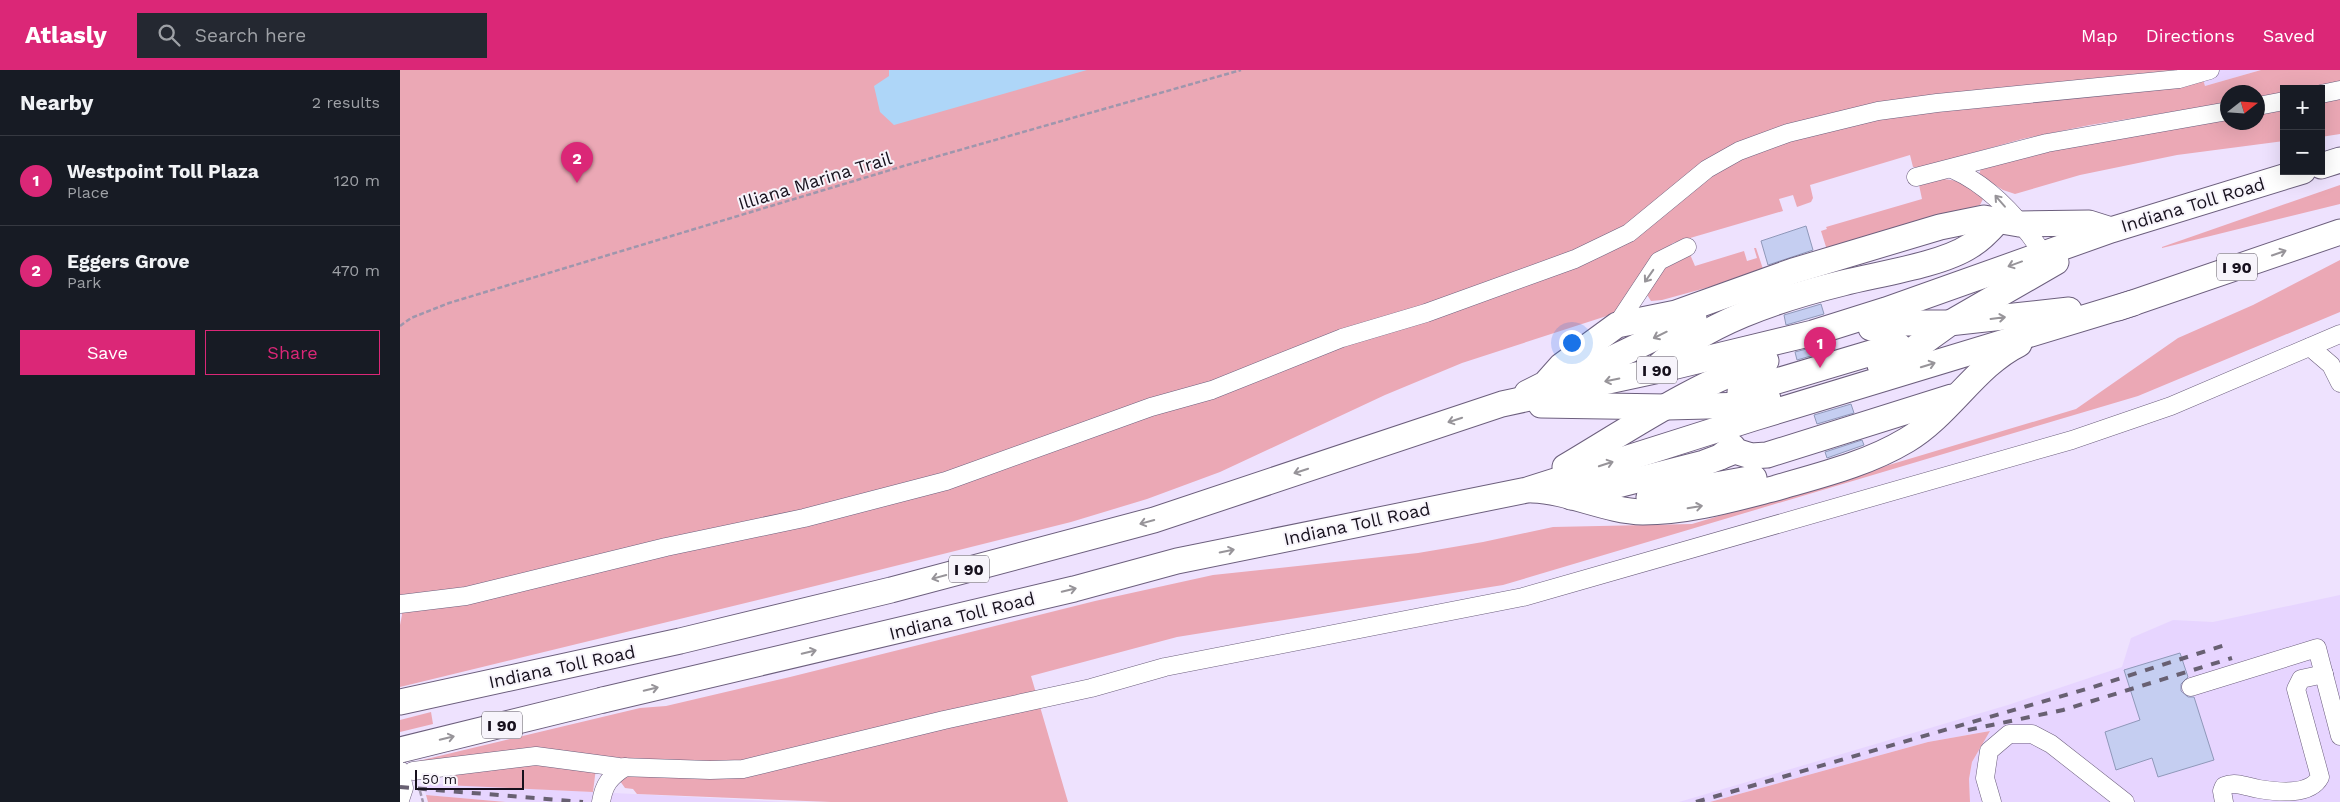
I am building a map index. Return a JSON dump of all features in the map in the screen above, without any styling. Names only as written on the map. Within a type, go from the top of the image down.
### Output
[{"type":"highway","points":[[2325,165],[2340,160]]},
{"type":"highway","name":"Indiana Toll Road","points":[[2113,229],[2290,175]]},
{"type":"highway","points":[[1676,313],[1794,271],[1940,226],[1973,219],[2001,229]]},
{"type":"highway","points":[[1561,384],[1715,309],[2001,229],[2089,223],[2113,229]]},
{"type":"highway","points":[[1944,280],[1957,271],[2001,229]]},
{"type":"highway","points":[[1659,370],[1686,344],[1824,288],[1944,258],[1971,246],[2001,229]]},
{"type":"highway","name":"I 90","points":[[1509,402],[1667,407],[1749,405],[1900,359],[1950,323],[2113,229]]},
{"type":"highway","name":"I 90","points":[[1509,402],[1561,384],[1659,370],[1783,342],[1886,310],[2113,229]]},
{"type":"highway","name":"I 90","points":[[1527,490],[2134,303],[2340,232]]},
{"type":"highway","points":[[1706,348],[1722,346],[1810,320],[1828,317],[1944,280],[1984,275]]},
{"type":"highway","points":[[1527,490],[1543,490],[1599,504],[1642,512],[1694,508],[1747,496],[1872,459],[1910,439],[1965,391],[2006,351],[2034,338],[2089,307],[2133,299],[2192,282]]},
{"type":"highway","points":[[1569,497],[1735,451],[1752,456],[1767,455],[1948,399],[1965,391],[2034,338],[2134,303]]},
{"type":"highway","name":"I 90","points":[[1527,490],[1667,407],[1739,369],[1890,323],[1950,323],[2134,303]]},
{"type":"highway","points":[[1509,402],[1545,384],[1561,366],[1618,325],[1701,308],[1755,317]]},
{"type":"highway","points":[[1659,370],[1690,359],[1755,317]]},
{"type":"highway","points":[[1726,453],[1747,431],[1759,424],[1888,391],[1912,398],[1957,383],[1987,368]]},
{"type":"highway","name":"Indiana Toll Road","points":[[400,702],[680,641],[872,594],[1154,520],[1509,402]]},
{"type":"highway","name":"Indiana Toll Road","points":[[400,750],[1065,591],[1178,561],[1527,490]]},
{"type":"street","points":[[400,604],[466,596],[666,547],[804,518],[946,481],[1151,407],[1212,390],[1342,338],[1426,313],[1575,259],[1629,233],[1707,169],[1739,151],[1788,133],[1878,111],[1937,103],[2179,80],[2210,70]]},
{"type":"street","points":[[2325,93],[2340,90]]},
{"type":"street","points":[[2265,105],[2280,102]]},
{"type":"street","points":[[1916,177],[2047,143],[2220,112]]},
{"type":"street","points":[[1952,169],[1968,176],[1994,194],[2001,229],[2045,253],[2048,257],[2057,257],[2075,251]]},
{"type":"street","points":[[1561,384],[1618,325],[1660,262],[1687,247]]},
{"type":"street","points":[[400,800],[406,771],[536,756],[625,767],[710,770],[743,769],[944,720],[1091,688],[1165,667],[1523,597],[2072,440],[2171,406],[2340,334]]},
{"type":"street","points":[[2310,347],[2331,365],[2340,384]]},
{"type":"street","points":[[2191,687],[2317,648],[2340,736]]},
{"type":"street","points":[[2224,802],[2222,791],[2224,786],[2230,784],[2268,790],[2295,790],[2310,788],[2317,783],[2320,777],[2296,689],[2301,679],[2324,674]]},
{"type":"street","points":[[1992,802],[1985,778],[1990,751],[2009,734],[2032,734],[2051,744],[2125,802]]},
{"type":"street","points":[[601,802],[603,790],[611,776],[625,767]]},
{"type":"path","name":"Illiana Marina Trail","points":[[401,325],[410,318],[449,304],[917,162],[1241,70]]},
{"type":"shaded area","points":[[400,70],[2200,70],[2205,86],[2261,70],[2340,70],[2340,81],[2322,85],[2280,85],[2280,94],[2265,96],[2265,85],[2220,85],[2220,104],[2090,125],[2022,139],[1919,168],[1913,167],[1910,155],[1810,185],[1813,198],[1811,202],[1797,207],[1793,195],[1779,199],[1783,211],[1673,243],[1652,260],[1619,312],[1462,363],[1385,395],[1220,472],[1147,499],[1071,522],[400,687],[400,625],[402,615],[400,600]]},
{"type":"shaded area","points":[[2200,70],[2261,70],[2205,86]]},
{"type":"shaded area","points":[[2340,98],[2340,134],[2325,136],[2325,101]]},
{"type":"shaded area","points":[[2280,110],[2280,142],[2177,155],[2080,175],[2015,194],[2003,190],[1979,175],[1981,168],[2033,153],[2220,121],[2220,130],[2265,130],[2265,113]]},
{"type":"shaded area","points":[[1944,179],[1965,182],[1984,197],[1980,205],[1827,250],[1821,231],[1827,229],[1826,227],[1922,199],[1919,185],[1921,182]]},
{"type":"shaded area","points":[[2340,185],[2340,204],[2162,248],[2162,247]]},
{"type":"shaded area","points":[[1754,248],[1756,248],[1764,272],[1662,300],[1651,301],[1646,293],[1664,266],[1689,252],[1695,266],[1744,251],[1747,261],[1757,258]]},
{"type":"shaded area","points":[[2340,260],[2340,312],[2138,396],[1503,585],[1177,637],[1031,676],[1068,802],[831,802],[637,794],[633,789],[625,788],[620,781],[622,776],[746,762],[415,764],[414,762],[640,708],[666,706],[790,677],[1095,601],[1213,575],[1418,553],[1553,527],[1692,524],[2076,409],[2178,338],[2253,305]]},
{"type":"shaded area","points":[[2340,595],[2340,802],[1970,802],[1969,779],[1972,762],[1990,731],[1928,742],[1710,802],[1679,802],[2008,705],[2122,667],[2131,638],[2173,620],[2213,622]]},
{"type":"shaded area","points":[[431,712],[433,724],[400,732],[400,720]]},
{"type":"shaded area","points":[[1990,731],[1972,762],[1969,779],[1970,802],[1710,802],[1928,742]]},
{"type":"shaded area","points":[[533,762],[596,768],[593,792],[444,785],[455,770]]},
{"type":"shaded area","points":[[422,783],[787,802],[506,802],[426,795]]},
{"type":"shaded area","points":[[426,795],[506,802],[428,802]]},
{"type":"water","points":[[889,70],[1087,70],[894,125],[880,112],[874,86],[889,76]]},
{"type":"building","points":[[1806,226],[1813,250],[1768,265],[1761,241]]},
{"type":"building","points":[[1821,304],[1824,314],[1786,325],[1784,315]]},
{"type":"building","points":[[1833,342],[1835,349],[1797,360],[1795,352]]},
{"type":"building","points":[[1851,404],[1854,413],[1817,424],[1814,415]]},
{"type":"building","points":[[1862,440],[1864,445],[1827,458],[1825,452]]},
{"type":"building","points":[[2180,653],[2188,677],[2181,684],[2181,691],[2188,697],[2194,697],[2214,760],[2158,777],[2152,758],[2116,770],[2105,732],[2140,720],[2124,670]]},
{"type":"railway","points":[[1696,802],[2093,687],[2228,644]]},
{"type":"railway","points":[[1968,730],[2063,710],[2232,658]]},
{"type":"railway","points":[[400,787],[583,802]]},
{"type":"place","name":"Eggers Grove","points":[[577,183]]},
{"type":"place","name":"Westpoint Toll Plaza","points":[[1820,368]]}]
